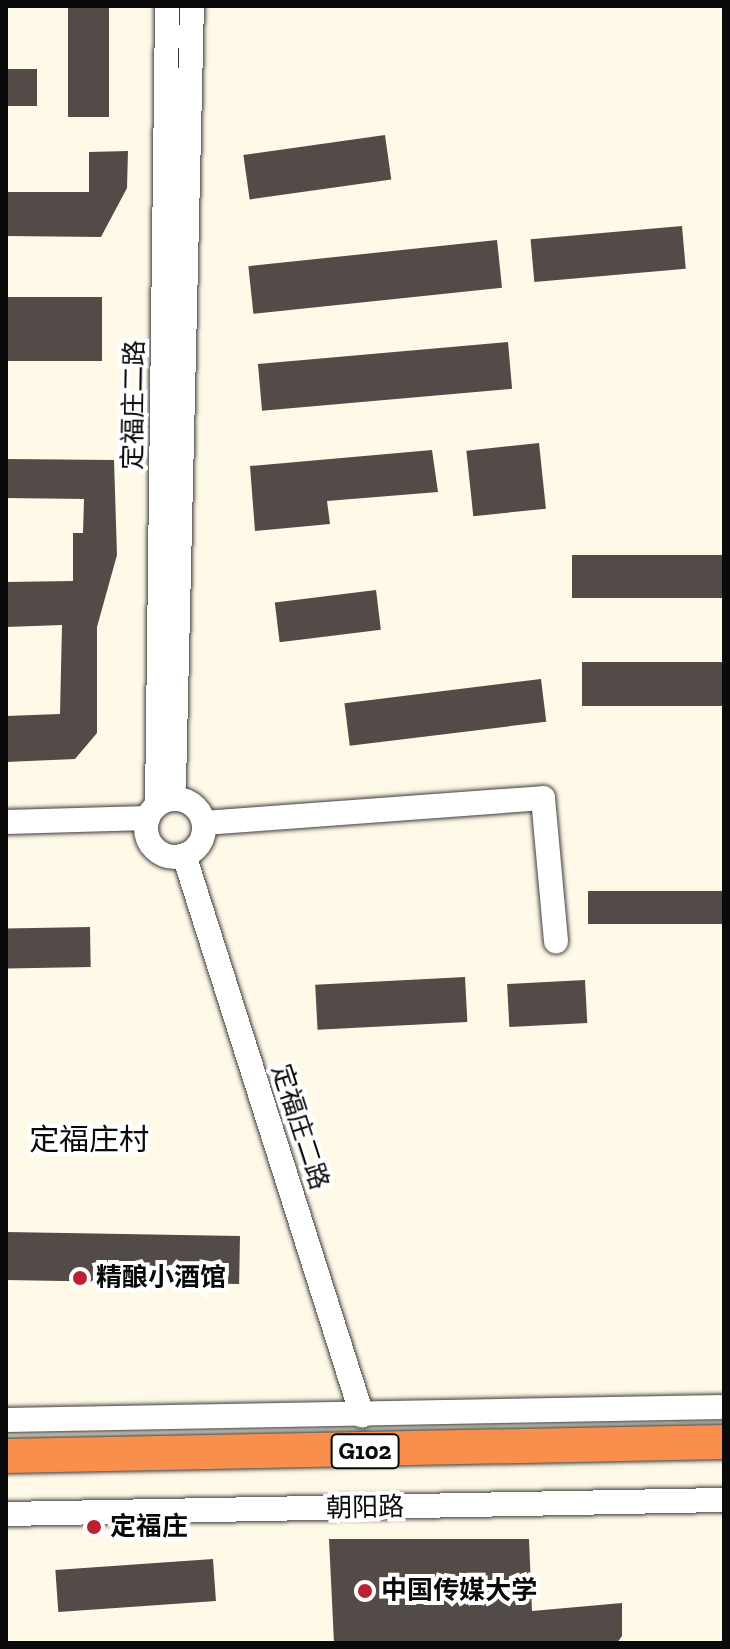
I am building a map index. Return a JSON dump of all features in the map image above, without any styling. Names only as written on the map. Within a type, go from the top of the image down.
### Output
[{"type":"highway","name":"G102","points":[[6,1456],[724,1442]]},
{"type":"highway","name":"朝阳路","points":[[6,1477],[724,1463]]},
{"type":"street","name":"定福庄二路","points":[[160,808],[167,6]]},
{"type":"street","name":"定福庄二路","points":[[192,6],[160,808],[154,848],[167,856],[184,855],[362,1415]]},
{"type":"street","points":[[204,823],[543,798],[556,941]]},
{"type":"street","points":[[6,822],[191,804],[204,823],[199,846],[184,855]]},
{"type":"street","points":[[6,1420],[724,1407]]},
{"type":"street","name":"朝阳路","points":[[6,1514],[724,1500]]},
{"type":"building","points":[[68,6],[109,6],[109,117],[68,117]]},
{"type":"building","points":[[6,69],[37,69],[37,106],[6,106]]},
{"type":"building","points":[[385,135],[391,180],[250,199],[243,155]]},
{"type":"building","points":[[128,151],[127,188],[101,237],[6,236],[6,192],[89,192],[89,152]]},
{"type":"building","points":[[682,226],[686,269],[534,282],[531,239]]},
{"type":"building","points":[[497,240],[502,288],[253,314],[248,266]]},
{"type":"building","points":[[6,297],[102,297],[102,361],[6,361]]},
{"type":"building","points":[[508,342],[512,389],[262,411],[258,364]]},
{"type":"building","points":[[539,443],[546,509],[473,516],[466,451]]},
{"type":"building","points":[[432,450],[438,492],[327,501],[330,524],[255,531],[250,466]]},
{"type":"building","points":[[6,459],[114,460],[117,555],[97,627],[97,733],[75,759],[6,762],[6,716],[60,714],[62,625],[6,627],[6,582],[73,581],[73,533],[83,533],[84,499],[6,498]]},
{"type":"building","points":[[572,555],[724,555],[724,598],[572,598]]},
{"type":"building","points":[[376,590],[381,630],[280,642],[275,602]]},
{"type":"building","points":[[582,662],[724,662],[724,706],[582,706]]},
{"type":"building","points":[[541,679],[546,722],[350,746],[344,703]]},
{"type":"building","points":[[588,891],[724,891],[724,924],[588,924]]},
{"type":"building","points":[[90,927],[91,967],[7,968],[6,928]]},
{"type":"building","points":[[465,977],[467,1022],[318,1030],[315,985]]},
{"type":"building","points":[[585,980],[587,1023],[509,1027],[507,984]]},
{"type":"building","points":[[6,1232],[240,1236],[239,1284],[6,1280]]},
{"type":"building","points":[[329,1539],[529,1539],[532,1611],[622,1603],[622,1636],[617,1643],[334,1643]]},
{"type":"building","points":[[213,1559],[216,1601],[58,1612],[55,1570]]},
{"type":"place","name":"精酿小酒馆","points":[[80,1278]]},
{"type":"place","name":"定福庄","points":[[94,1527]]},
{"type":"place","name":"中国传媒大学","points":[[365,1591]]},
{"type":"district","name":"定福庄村","points":[[89,1140]]}]
